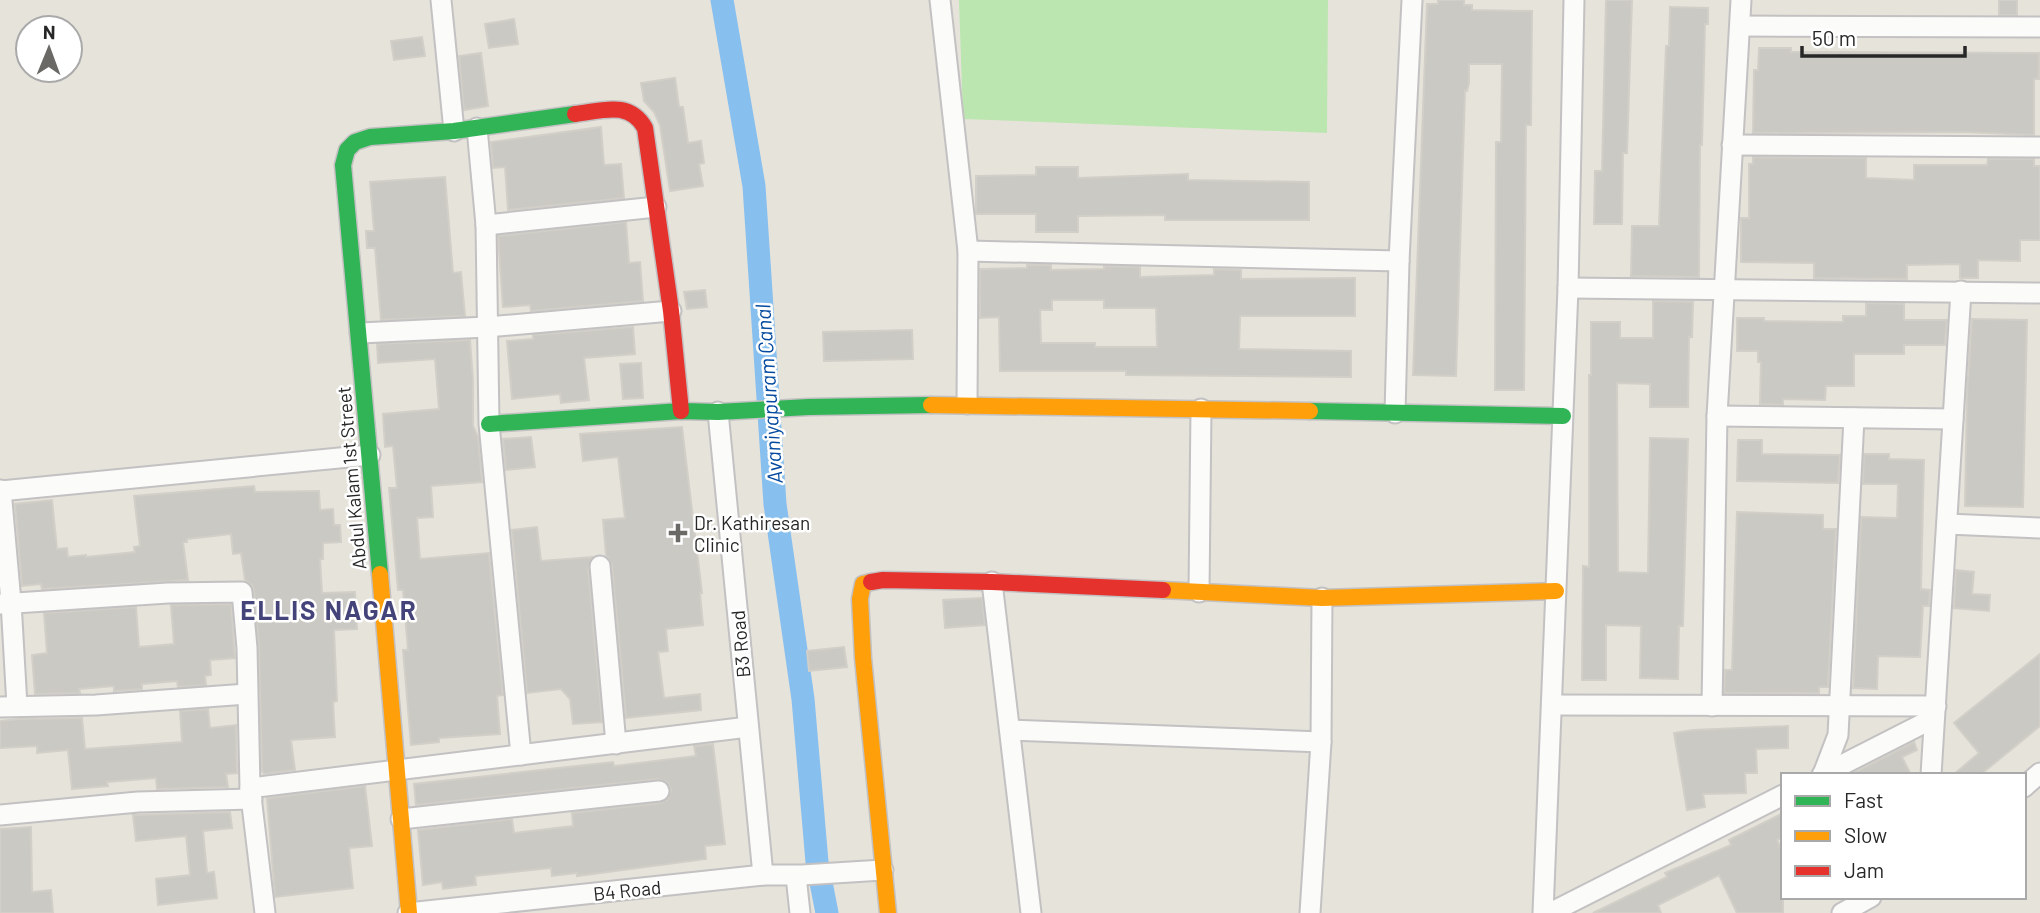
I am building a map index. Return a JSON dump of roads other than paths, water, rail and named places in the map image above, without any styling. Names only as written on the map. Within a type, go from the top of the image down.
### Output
[{"type":"street","points":[[441,0],[454,131],[606,110],[631,110],[639,117],[645,128],[671,311],[681,411]]},
{"type":"street","points":[[940,0],[968,251],[967,404]]},
{"type":"street","points":[[1395,413],[1399,261],[1412,0]]},
{"type":"street","points":[[1543,913],[1568,288],[1574,0]]},
{"type":"street","points":[[1712,706],[1717,416],[1741,0]]},
{"type":"street","points":[[1740,26],[2040,27]]},
{"type":"street","points":[[477,128],[486,225],[489,424],[521,755]]},
{"type":"street","name":"Abdul Kalam 1st Street","points":[[416,913],[401,819],[343,165],[347,150],[355,142],[370,136],[454,131]]},
{"type":"street","points":[[1732,145],[2040,147]]},
{"type":"street","points":[[486,225],[656,207]]},
{"type":"street","points":[[968,251],[1399,261]]},
{"type":"street","points":[[1568,288],[2040,292]]},
{"type":"street","points":[[1931,773],[1961,291]]},
{"type":"street","points":[[360,333],[487,327],[671,311]]},
{"type":"street","points":[[489,424],[681,411],[967,404],[1563,416]]},
{"type":"street","points":[[1199,592],[1201,408]]},
{"type":"street","name":"B3 Road","points":[[718,412],[763,875]]},
{"type":"street","points":[[1717,416],[1953,419]]},
{"type":"street","points":[[1824,773],[1838,734],[1854,418]]},
{"type":"street","points":[[247,694],[218,694],[96,705],[8,706],[0,491],[370,455]]},
{"type":"street","points":[[1947,524],[2040,528]]},
{"type":"street","points":[[600,566],[616,744]]},
{"type":"street","points":[[888,913],[863,658],[861,589],[867,582],[992,582],[1322,598],[1556,591]]},
{"type":"street","points":[[992,582],[1031,913]]},
{"type":"street","points":[[6,603],[168,593],[242,592],[247,648],[251,793],[265,913]]},
{"type":"street","points":[[1310,913],[1321,742],[1322,598]]},
{"type":"street","points":[[218,694],[247,719]]},
{"type":"street","points":[[1552,705],[1840,706],[1935,712]]},
{"type":"street","points":[[1827,773],[1935,712]]},
{"type":"street","points":[[0,815],[251,793],[397,770],[748,727]]},
{"type":"street","points":[[1011,730],[1321,742]]},
{"type":"street","points":[[2026,784],[2040,773]]},
{"type":"street","points":[[401,819],[659,791]]},
{"type":"street","points":[[1550,913],[1781,796]]},
{"type":"street","name":"B4 Road","points":[[416,913],[763,875],[883,870]]},
{"type":"street","points":[[799,875],[800,913]]},
{"type":"street","points":[[1842,913],[1867,899]]},
{"type":"waterway","name":"Avaniyapuram Canal","points":[[722,0],[754,186],[775,504],[803,699],[817,862],[827,913]]},
{"type":"place","name":"Dr. Kathiresan Clinic","points":[[678,533]]},
{"type":"district","name":"ELLIS NAGAR","points":[[329,609]]}]
